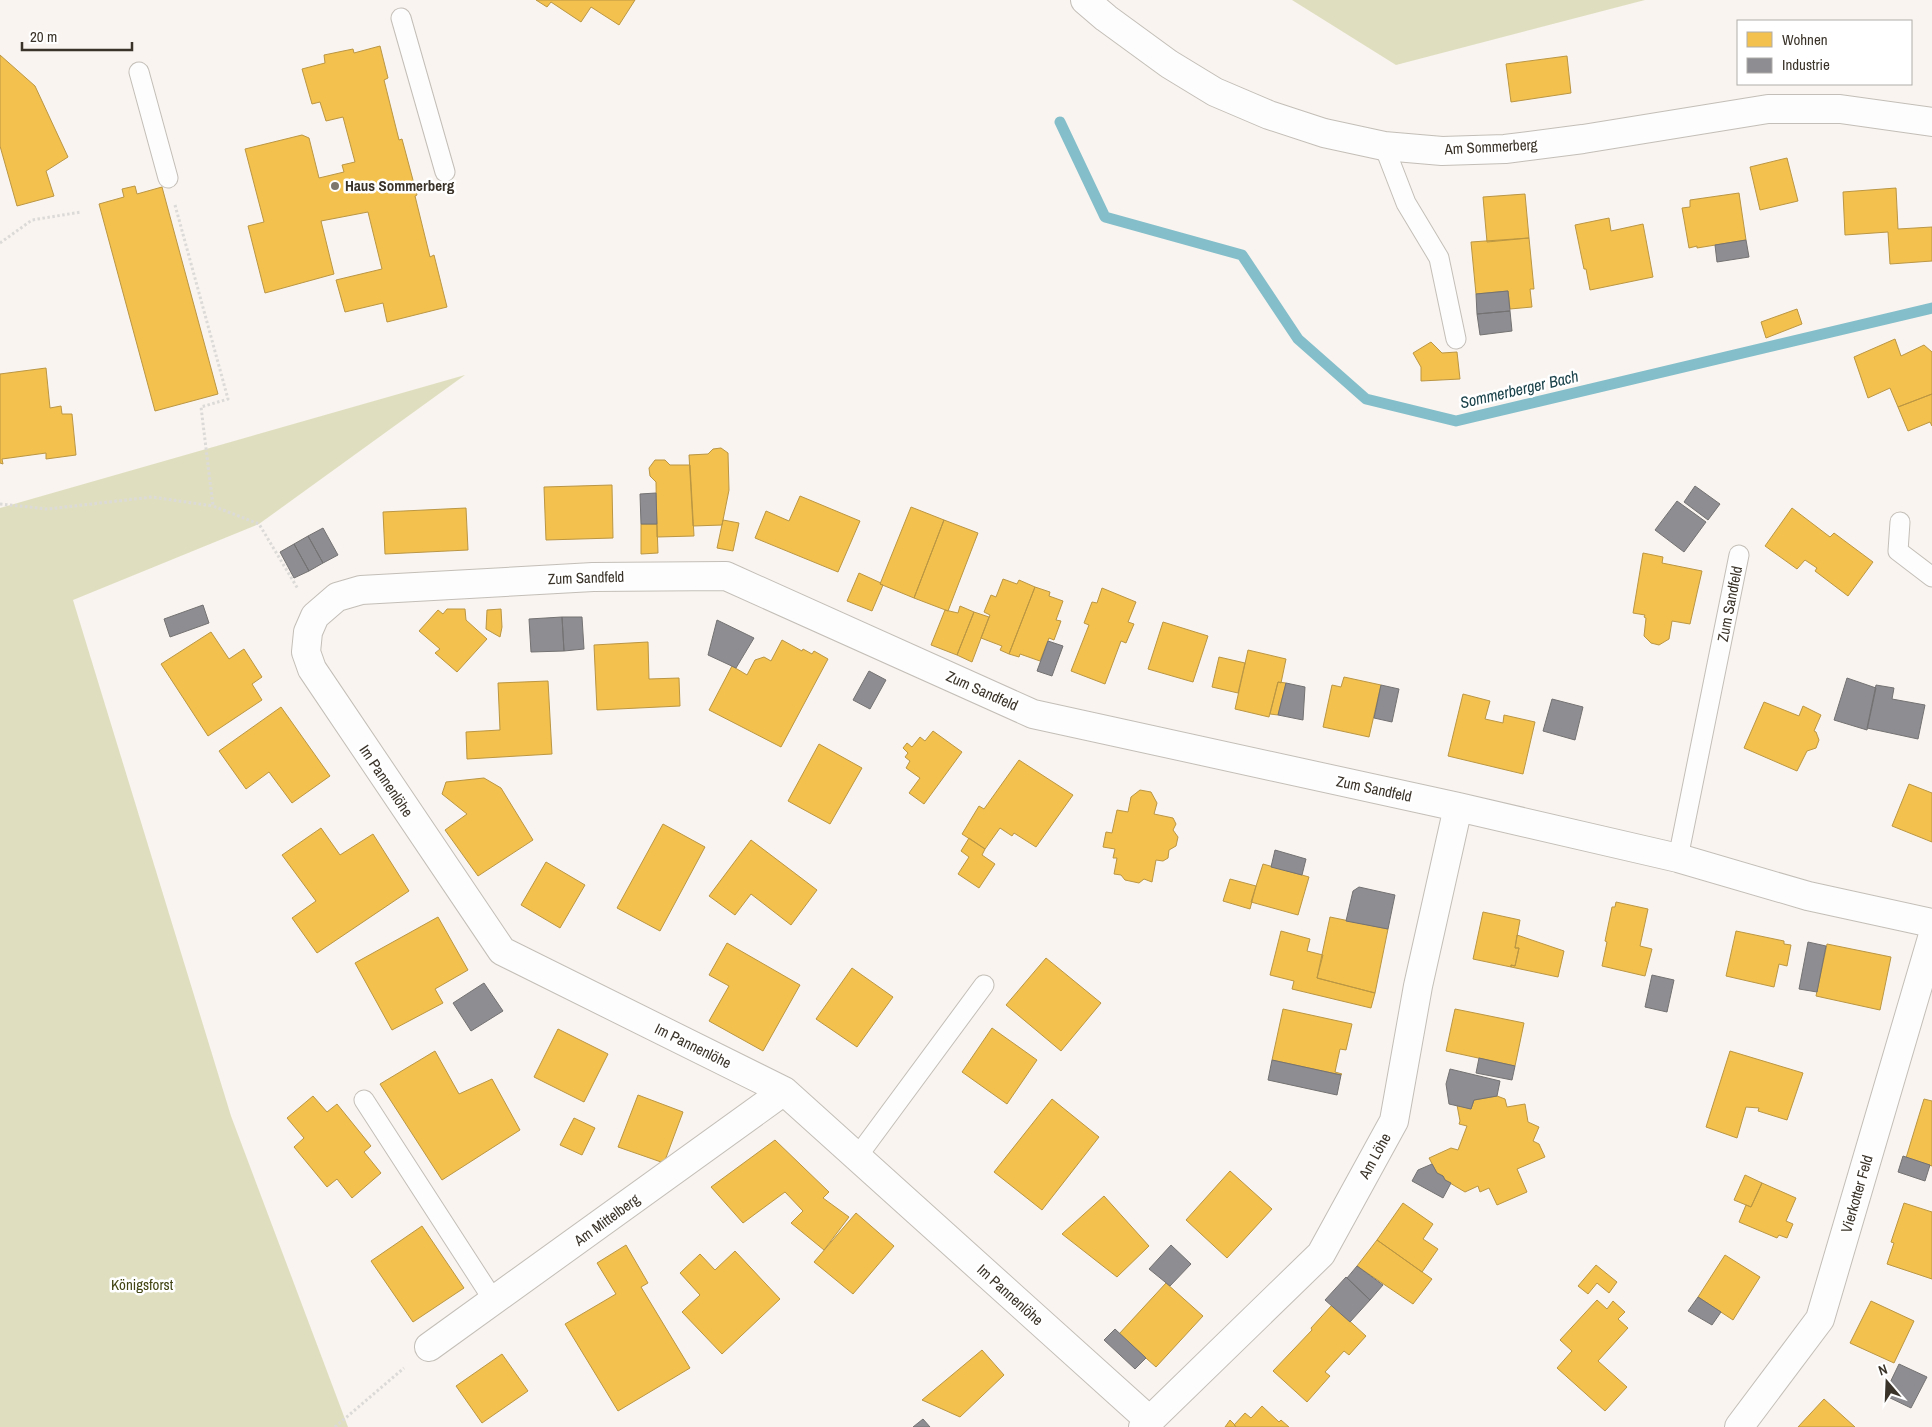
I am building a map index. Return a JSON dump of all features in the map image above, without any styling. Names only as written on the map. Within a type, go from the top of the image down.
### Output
[{"type":"street","name":"Am Sommerberg","points":[[1085,0],[1106,18],[1169,64],[1214,92],[1269,115],[1324,133],[1384,146],[1442,151],[1506,149],[1583,139],[1768,109],[1840,109],[1929,115]]},
{"type":"street","name":"Zum Sandfeld","points":[[311,624],[338,597],[361,590],[593,577],[726,576],[1033,714],[1458,807],[1678,858],[1808,896],[1932,923]]},
{"type":"street","name":"Im Pannenlöhe","points":[[311,624],[306,652],[319,682],[502,952],[784,1092],[1146,1423]]},
{"type":"street","name":"Am Löhe","points":[[1146,1423],[1321,1254],[1394,1122],[1418,986],[1458,807]]},
{"type":"street","name":"Vierkotter Feld","points":[[1739,1427],[1820,1318],[1932,938]]},
{"type":"street","name":"Am Mittelberg","points":[[429,1347],[784,1092]]},
{"type":"lane","points":[[401,18],[445,172]]},
{"type":"lane","points":[[139,72],[168,178]]},
{"type":"lane","points":[[1384,146],[1406,203],[1439,258],[1456,339]]},
{"type":"lane","points":[[1900,522],[1898,551],[1932,577]]},
{"type":"lane","name":"Zum Sandfeld","points":[[1678,858],[1739,555]]},
{"type":"lane","points":[[857,1157],[984,985]]},
{"type":"lane","points":[[364,1100],[494,1301]]},
{"type":"path","points":[[168,178],[228,399],[201,407],[213,506]]},
{"type":"path","points":[[0,243],[32,220],[81,212]]},
{"type":"path","points":[[0,504],[48,509],[152,496],[213,506],[259,524],[311,624]]},
{"type":"path","points":[[335,1427],[429,1347]]},
{"type":"green space","points":[[1292,0],[1645,0],[1396,65]]},
{"type":"green space","name":"Königsforst","points":[[465,375],[259,524],[73,600],[231,1116],[348,1427],[0,1427],[0,508]]},
{"type":"building: Wohnen","points":[[536,0],[635,0],[619,25],[591,7],[581,22],[551,2],[547,7]]},
{"type":"building: Wohnen","name":"Haus Sommerberg","points":[[380,46],[388,78],[384,80],[399,140],[402,139],[417,195],[415,196],[430,257],[434,255],[447,307],[387,322],[383,303],[345,312],[336,280],[382,269],[368,212],[321,221],[334,274],[265,293],[248,226],[264,222],[245,149],[302,135],[309,138],[319,178],[344,172],[342,165],[355,162],[343,117],[326,121],[320,102],[312,104],[302,69],[325,63],[324,55],[353,49],[354,53]]},
{"type":"building: Wohnen","points":[[0,55],[35,86],[68,157],[46,171],[54,196],[17,206],[0,146]]},
{"type":"building: Wohnen","points":[[1567,56],[1571,93],[1511,102],[1506,64]]},
{"type":"building: Wohnen","points":[[1787,158],[1798,201],[1760,210],[1750,167]]},
{"type":"building: Wohnen","points":[[135,186],[137,194],[162,187],[218,394],[155,411],[99,204],[124,197],[122,189]]},
{"type":"building: Wohnen","points":[[1896,188],[1898,229],[1932,227],[1932,261],[1890,264],[1888,232],[1845,235],[1843,192]]},
{"type":"building: Wohnen","points":[[1739,193],[1746,240],[1689,248],[1682,208],[1690,207],[1690,200]]},
{"type":"building: Wohnen","points":[[1525,194],[1529,238],[1487,242],[1483,197]]},
{"type":"building: Wohnen","points":[[1609,218],[1611,231],[1643,224],[1653,277],[1590,290],[1575,225]]},
{"type":"building: Wohnen","points":[[1529,238],[1534,289],[1530,289],[1532,307],[1510,309],[1508,291],[1476,294],[1471,242]]},
{"type":"building: Wohnen","points":[[1797,309],[1802,324],[1766,338],[1761,322]]},
{"type":"building: Wohnen","points":[[1895,339],[1901,356],[1924,345],[1932,352],[1932,394],[1898,407],[1890,388],[1868,398],[1854,357]]},
{"type":"building: Wohnen","points":[[1431,342],[1442,353],[1457,352],[1460,379],[1421,381],[1421,367],[1413,353]]},
{"type":"building: Wohnen","points":[[46,368],[50,408],[61,406],[62,414],[72,414],[76,455],[46,459],[46,453],[2,459],[3,464],[0,463],[0,374]]},
{"type":"building: Wohnen","points":[[1932,394],[1932,426],[1930,422],[1908,431],[1898,407]]},
{"type":"building: Wohnen","points":[[721,448],[728,453],[729,490],[722,525],[693,526],[689,455],[708,454],[713,449]]},
{"type":"building: Wohnen","points":[[655,460],[665,460],[670,465],[690,465],[694,536],[657,537],[656,482],[650,476],[649,468]]},
{"type":"building: Wohnen","points":[[612,485],[613,538],[546,540],[544,487]]},
{"type":"building: Wohnen","points":[[800,496],[860,521],[838,572],[755,538],[766,511],[789,521]]},
{"type":"building: Wohnen","points":[[911,507],[944,520],[914,598],[880,584]]},
{"type":"building: Wohnen","points":[[466,508],[468,550],[385,554],[383,512]]},
{"type":"building: Wohnen","points":[[1792,508],[1830,537],[1834,533],[1873,562],[1848,596],[1815,571],[1817,568],[1805,560],[1797,569],[1765,546]]},
{"type":"building: Wohnen","points":[[723,520],[739,523],[733,551],[717,548]]},
{"type":"building: Wohnen","points":[[944,520],[978,533],[948,611],[914,598]]},
{"type":"building: Wohnen","points":[[641,524],[657,524],[658,553],[641,554]]},
{"type":"building: Wohnen","points":[[1643,553],[1663,557],[1662,563],[1702,571],[1690,624],[1672,621],[1669,639],[1659,645],[1651,643],[1644,636],[1645,615],[1633,613]]},
{"type":"building: Wohnen","points":[[859,573],[883,585],[872,611],[847,601]]},
{"type":"building: Wohnen","points":[[1003,579],[1017,584],[1019,580],[1035,587],[1009,654],[1000,650],[1002,646],[981,638],[990,615],[984,612],[991,595],[996,597]]},
{"type":"building: Wohnen","points":[[1035,587],[1050,592],[1049,596],[1063,601],[1056,620],[1061,621],[1054,640],[1049,638],[1040,661],[1020,654],[1019,657],[1009,654]]},
{"type":"building: Wohnen","points":[[1102,588],[1136,602],[1128,622],[1134,624],[1126,643],[1121,641],[1105,684],[1071,671],[1089,625],[1084,623],[1092,602],[1097,603]]},
{"type":"building: Wohnen","points":[[960,606],[974,612],[957,655],[931,645],[945,610],[958,613]]},
{"type":"building: Wohnen","points":[[447,609],[465,609],[466,620],[487,639],[457,672],[435,653],[440,649],[419,631],[438,610],[443,614]]},
{"type":"building: Wohnen","points":[[501,609],[502,627],[500,637],[486,629],[487,610]]},
{"type":"building: Wohnen","points":[[974,612],[989,617],[972,662],[957,655]]},
{"type":"building: Wohnen","points":[[1163,622],[1208,636],[1193,682],[1148,669]]},
{"type":"building: Wohnen","points":[[211,632],[229,659],[244,649],[262,677],[252,684],[262,700],[208,736],[161,664]]},
{"type":"building: Wohnen","points":[[782,640],[802,651],[803,649],[812,654],[814,651],[828,659],[781,747],[709,710],[732,666],[747,675],[755,660],[764,657],[771,661]]},
{"type":"building: Wohnen","points":[[648,642],[649,679],[679,678],[680,706],[597,710],[594,645]]},
{"type":"building: Wohnen","points":[[1248,650],[1286,659],[1281,683],[1278,682],[1269,717],[1235,709]]},
{"type":"building: Wohnen","points":[[1219,657],[1245,663],[1238,693],[1212,687]]},
{"type":"building: Wohnen","points":[[1344,677],[1381,685],[1369,737],[1323,727],[1332,685],[1341,687]]},
{"type":"building: Wohnen","points":[[548,681],[552,754],[467,759],[466,732],[500,730],[498,683]]},
{"type":"building: Wohnen","points":[[1278,682],[1286,683],[1278,715],[1270,714]]},
{"type":"building: Wohnen","points":[[1463,694],[1490,701],[1485,719],[1503,723],[1504,715],[1535,722],[1523,774],[1448,756]]},
{"type":"building: Wohnen","points":[[1764,702],[1799,716],[1803,706],[1821,715],[1814,731],[1819,740],[1816,748],[1807,751],[1797,771],[1744,748]]},
{"type":"building: Wohnen","points":[[281,707],[330,776],[292,803],[269,772],[246,789],[219,751]]},
{"type":"building: Wohnen","points":[[933,731],[962,752],[924,804],[909,793],[920,778],[906,768],[910,761],[905,757],[908,753],[903,748],[907,743],[912,747],[920,737],[925,741]]},
{"type":"building: Wohnen","points":[[819,744],[862,768],[830,824],[788,801]]},
{"type":"building: Wohnen","points":[[1019,760],[1073,795],[1036,847],[1014,833],[1012,836],[1000,828],[985,849],[962,834],[979,806],[984,809]]},
{"type":"building: Wohnen","points":[[484,778],[501,788],[533,840],[478,876],[445,830],[467,814],[442,794],[446,782]]},
{"type":"building: Wohnen","points":[[1909,784],[1932,793],[1932,842],[1892,826]]},
{"type":"building: Wohnen","points":[[1140,790],[1151,792],[1157,803],[1154,814],[1173,818],[1176,824],[1173,830],[1178,837],[1176,846],[1169,850],[1168,858],[1163,861],[1156,860],[1152,882],[1144,879],[1139,883],[1125,880],[1121,875],[1114,874],[1117,858],[1113,858],[1115,849],[1103,847],[1106,832],[1112,833],[1117,810],[1128,812],[1131,797]]},
{"type":"building: Wohnen","points":[[663,824],[705,847],[660,931],[617,908]]},
{"type":"building: Wohnen","points":[[321,828],[340,855],[373,834],[409,891],[317,953],[292,918],[316,901],[282,855]]},
{"type":"building: Wohnen","points":[[969,838],[985,849],[982,855],[995,864],[979,888],[958,874],[969,857],[961,851]]},
{"type":"building: Wohnen","points":[[751,840],[817,890],[791,925],[751,894],[735,915],[709,896]]},
{"type":"building: Wohnen","points":[[546,862],[585,885],[560,928],[521,905]]},
{"type":"building: Wohnen","points":[[1263,864],[1309,877],[1298,915],[1251,902]]},
{"type":"building: Wohnen","points":[[1230,879],[1256,886],[1250,909],[1223,901]]},
{"type":"building: Wohnen","points":[[1616,902],[1648,909],[1640,946],[1652,949],[1645,976],[1602,966],[1612,907],[1615,907]]},
{"type":"building: Wohnen","points":[[1483,912],[1520,920],[1515,948],[1519,948],[1515,966],[1511,965],[1511,967],[1473,959]]},
{"type":"building: Wohnen","points":[[438,917],[468,970],[435,989],[443,1003],[392,1030],[355,963]]},
{"type":"building: Wohnen","points":[[1330,917],[1388,929],[1375,993],[1317,978]]},
{"type":"building: Wohnen","points":[[1281,931],[1310,939],[1307,951],[1323,955],[1317,978],[1375,993],[1371,1008],[1292,989],[1294,981],[1270,975]]},
{"type":"building: Wohnen","points":[[1736,931],[1784,941],[1784,944],[1791,945],[1787,966],[1779,964],[1774,987],[1726,976]]},
{"type":"building: Wohnen","points":[[1517,935],[1564,951],[1558,977],[1511,967],[1511,965],[1515,966],[1519,948],[1515,948]]},
{"type":"building: Wohnen","points":[[727,943],[800,985],[763,1051],[709,1021],[729,986],[709,975]]},
{"type":"building: Wohnen","points":[[1827,944],[1891,957],[1880,1010],[1816,996]]},
{"type":"building: Wohnen","points":[[1046,958],[1101,1003],[1061,1051],[1006,1005]]},
{"type":"building: Wohnen","points":[[852,968],[893,997],[857,1047],[816,1019]]},
{"type":"building: Wohnen","points":[[1283,1009],[1352,1024],[1346,1050],[1340,1049],[1335,1072],[1341,1075],[1272,1060]]},
{"type":"building: Wohnen","points":[[1455,1009],[1524,1023],[1515,1066],[1446,1051]]},
{"type":"building: Wohnen","points":[[992,1028],[1037,1060],[1007,1104],[962,1072]]},
{"type":"building: Wohnen","points":[[558,1029],[608,1054],[584,1102],[534,1077]]},
{"type":"building: Wohnen","points":[[435,1051],[459,1094],[492,1079],[520,1130],[442,1180],[380,1084]]},
{"type":"building: Wohnen","points":[[1730,1051],[1803,1073],[1787,1120],[1758,1111],[1759,1108],[1746,1107],[1737,1138],[1706,1127]]},
{"type":"building: Wohnen","points":[[638,1095],[683,1112],[664,1163],[618,1147]]},
{"type":"building: Wohnen","points":[[313,1096],[327,1112],[337,1104],[371,1146],[364,1152],[381,1173],[352,1198],[337,1179],[327,1187],[294,1147],[304,1138],[287,1118]]},
{"type":"building: Wohnen","points":[[1497,1096],[1505,1099],[1507,1107],[1525,1104],[1528,1122],[1539,1127],[1533,1141],[1539,1144],[1545,1157],[1517,1169],[1527,1192],[1497,1205],[1489,1188],[1480,1192],[1478,1186],[1465,1192],[1437,1173],[1429,1158],[1451,1148],[1458,1150],[1467,1126],[1459,1124],[1457,1105],[1471,1109],[1474,1100]]},
{"type":"building: Wohnen","points":[[1052,1099],[1099,1137],[1042,1210],[994,1172]]},
{"type":"building: Wohnen","points":[[1924,1099],[1932,1101],[1932,1166],[1906,1158]]},
{"type":"building: Wohnen","points":[[574,1118],[595,1128],[582,1155],[560,1145]]},
{"type":"building: Wohnen","points":[[775,1140],[829,1192],[823,1198],[849,1217],[824,1250],[791,1223],[803,1211],[785,1192],[743,1223],[711,1187]]},
{"type":"building: Wohnen","points":[[1230,1171],[1272,1209],[1227,1258],[1186,1220]]},
{"type":"building: Wohnen","points":[[1745,1175],[1762,1183],[1751,1207],[1734,1200]]},
{"type":"building: Wohnen","points":[[1762,1183],[1796,1198],[1786,1221],[1793,1224],[1787,1238],[1779,1235],[1777,1238],[1739,1222],[1746,1205],[1751,1207]]},
{"type":"building: Wohnen","points":[[1104,1196],[1149,1246],[1117,1277],[1062,1234]]},
{"type":"building: Wohnen","points":[[1403,1203],[1433,1224],[1423,1239],[1438,1249],[1422,1272],[1377,1240]]},
{"type":"building: Wohnen","points":[[1904,1203],[1932,1212],[1932,1279],[1887,1264],[1894,1243],[1891,1242]]},
{"type":"building: Wohnen","points":[[856,1213],[894,1246],[853,1294],[814,1262]]},
{"type":"building: Wohnen","points":[[422,1226],[464,1288],[413,1322],[371,1261]]},
{"type":"building: Wohnen","points":[[1377,1240],[1432,1279],[1413,1304],[1357,1266]]},
{"type":"building: Wohnen","points":[[626,1245],[648,1283],[641,1287],[690,1368],[618,1411],[565,1324],[616,1294],[597,1263]]},
{"type":"building: Wohnen","points":[[735,1251],[780,1299],[722,1354],[682,1312],[700,1295],[680,1273],[700,1254],[715,1270]]},
{"type":"building: Wohnen","points":[[1725,1255],[1760,1277],[1733,1320],[1698,1297]]},
{"type":"building: Wohnen","points":[[1596,1265],[1617,1282],[1609,1293],[1597,1283],[1588,1294],[1578,1286]]},
{"type":"building: Wohnen","points":[[1166,1283],[1203,1316],[1156,1367],[1119,1334]]},
{"type":"building: Wohnen","points":[[1597,1300],[1607,1309],[1613,1301],[1625,1312],[1618,1319],[1628,1328],[1598,1361],[1627,1387],[1605,1411],[1557,1368],[1572,1351],[1560,1340]]},
{"type":"building: Wohnen","points":[[1871,1301],[1914,1321],[1894,1363],[1850,1343]]},
{"type":"building: Wohnen","points":[[1332,1305],[1366,1336],[1349,1355],[1344,1351],[1325,1372],[1330,1376],[1307,1402],[1273,1371],[1312,1330],[1311,1328]]},
{"type":"building: Wohnen","points":[[982,1350],[1004,1375],[960,1417],[922,1400]]},
{"type":"building: Wohnen","points":[[502,1354],[528,1391],[482,1423],[456,1386]]},
{"type":"building: Wohnen","points":[[1824,1399],[1855,1427],[1798,1427]]},
{"type":"building: Wohnen","points":[[1262,1406],[1279,1422],[1281,1420],[1289,1427],[1236,1427],[1234,1425],[1245,1413],[1251,1418]]},
{"type":"building: Wohnen","points":[[1230,1420],[1234,1424],[1236,1427],[1225,1427]]},
{"type":"building: Industrie","points":[[1746,240],[1749,257],[1717,262],[1715,245]]},
{"type":"building: Industrie","points":[[1508,291],[1510,311],[1477,314],[1476,294]]},
{"type":"building: Industrie","points":[[1510,311],[1512,331],[1480,335],[1477,314]]},
{"type":"building: Industrie","points":[[1695,486],[1720,504],[1708,520],[1684,502]]},
{"type":"building: Industrie","points":[[656,493],[657,524],[641,524],[640,494]]},
{"type":"building: Industrie","points":[[1677,501],[1706,522],[1684,552],[1655,530]]},
{"type":"building: Industrie","points":[[323,528],[338,555],[323,563],[308,536]]},
{"type":"building: Industrie","points":[[308,536],[323,563],[309,571],[294,544]]},
{"type":"building: Industrie","points":[[294,544],[309,571],[294,578],[280,552]]},
{"type":"building: Industrie","points":[[203,605],[209,623],[170,637],[164,619]]},
{"type":"building: Industrie","points":[[562,617],[564,651],[531,652],[529,619]]},
{"type":"building: Industrie","points":[[562,617],[582,617],[584,649],[564,651]]},
{"type":"building: Industrie","points":[[717,620],[754,638],[736,668],[708,655]]},
{"type":"building: Industrie","points":[[1048,641],[1063,646],[1052,676],[1037,671]]},
{"type":"building: Industrie","points":[[869,671],[886,680],[870,709],[853,700]]},
{"type":"building: Industrie","points":[[1847,678],[1876,688],[1867,730],[1834,720]]},
{"type":"building: Industrie","points":[[1286,683],[1305,687],[1303,720],[1278,715]]},
{"type":"building: Industrie","points":[[1381,685],[1399,689],[1392,722],[1374,718]]},
{"type":"building: Industrie","points":[[1876,685],[1894,688],[1892,699],[1925,705],[1918,739],[1867,728]]},
{"type":"building: Industrie","points":[[1552,699],[1583,707],[1575,740],[1543,731]]},
{"type":"building: Industrie","points":[[1275,850],[1306,859],[1302,875],[1271,867]]},
{"type":"building: Industrie","points":[[1359,887],[1395,895],[1388,929],[1346,921],[1353,891]]},
{"type":"building: Industrie","points":[[1808,942],[1826,946],[1817,992],[1799,989]]},
{"type":"building: Industrie","points":[[1652,975],[1674,980],[1667,1012],[1645,1007]]},
{"type":"building: Industrie","points":[[484,983],[503,1011],[471,1031],[453,1003]]},
{"type":"building: Industrie","points":[[1479,1058],[1515,1066],[1512,1080],[1476,1073]]},
{"type":"building: Industrie","points":[[1272,1060],[1341,1075],[1337,1095],[1268,1080]]},
{"type":"building: Industrie","points":[[1450,1069],[1500,1081],[1497,1096],[1474,1100],[1471,1109],[1449,1104],[1446,1084]]},
{"type":"building: Industrie","points":[[1903,1156],[1930,1165],[1925,1181],[1898,1172]]},
{"type":"building: Industrie","points":[[1432,1164],[1437,1173],[1451,1183],[1443,1198],[1412,1181],[1418,1170]]},
{"type":"building: Industrie","points":[[1171,1245],[1191,1264],[1170,1286],[1149,1269]]},
{"type":"building: Industrie","points":[[1357,1266],[1383,1285],[1370,1300],[1347,1278]]},
{"type":"building: Industrie","points":[[1346,1277],[1370,1300],[1350,1322],[1325,1300]]},
{"type":"building: Industrie","points":[[1698,1297],[1721,1312],[1712,1325],[1688,1311]]},
{"type":"building: Industrie","points":[[1115,1329],[1146,1358],[1135,1369],[1104,1340]]},
{"type":"building: Industrie","points":[[1899,1364],[1927,1377],[1911,1408],[1884,1395]]},
{"type":"building: Industrie","points":[[923,1419],[930,1427],[913,1427]]},
{"type":"waterway","name":"Sommerberger Bach","points":[[1060,122],[1105,217],[1242,255],[1298,339],[1366,399],[1456,421],[1932,308]]},
{"type":"place","name":"Haus Sommerberg","points":[[335,186]]}]
